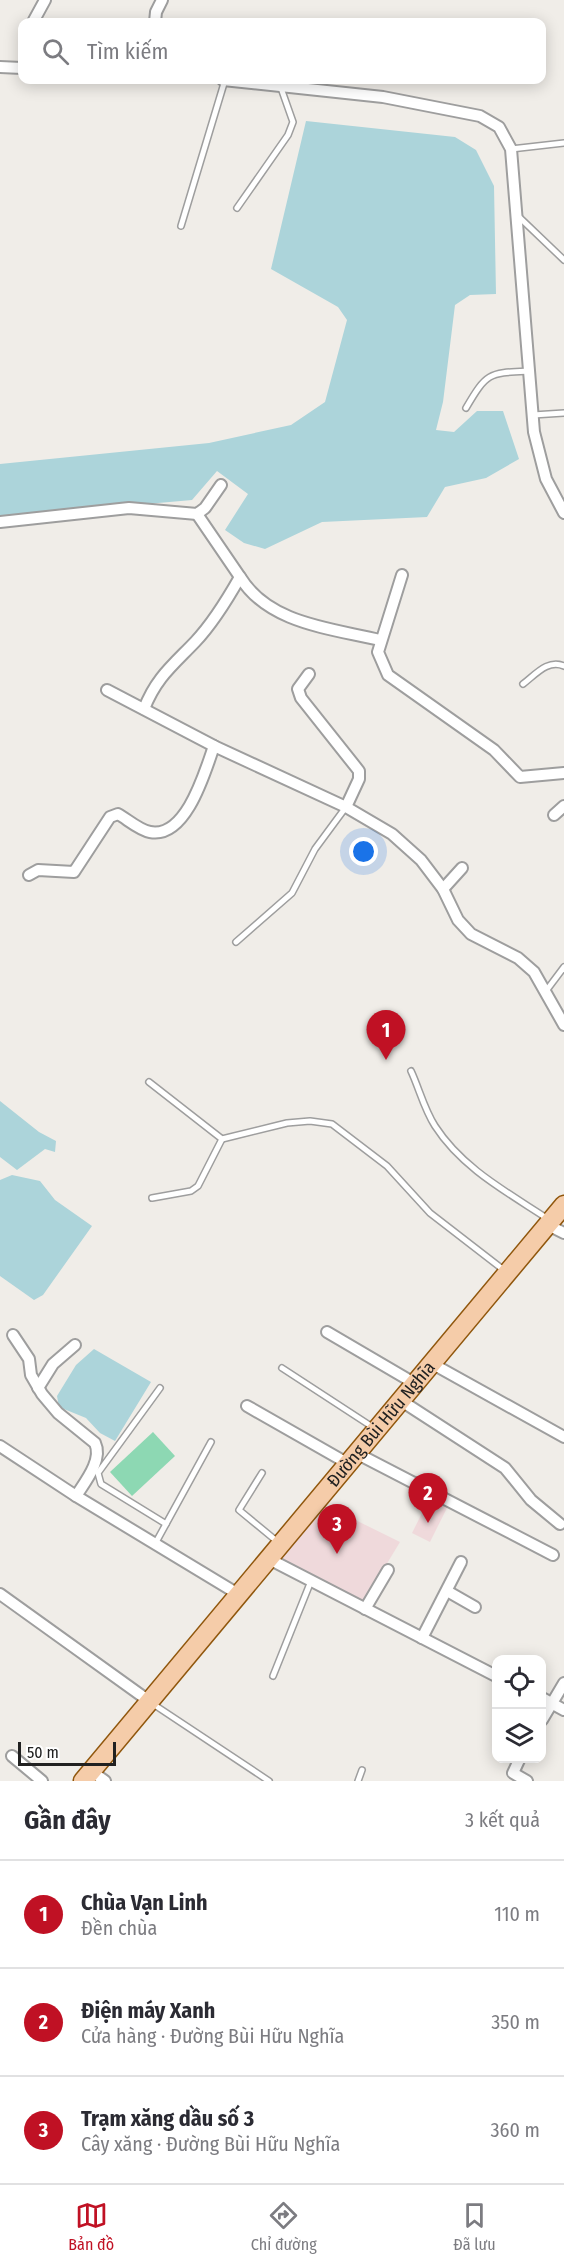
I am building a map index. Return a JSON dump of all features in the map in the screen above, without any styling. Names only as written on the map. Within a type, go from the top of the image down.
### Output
[{"type":"main road","name":"Đường Bùi Hữu Nghĩa","points":[[93,1778],[149,1701],[351,1458],[507,1272],[555,1226],[564,1205]]},
{"type":"street","points":[[35,18],[45,0]]},
{"type":"street","points":[[156,18],[156,12],[162,0]]},
{"type":"street","points":[[0,67],[18,65]]},
{"type":"street","points":[[262,84],[383,97],[480,116],[499,127],[511,149],[538,452],[546,479],[564,513]]},
{"type":"street","points":[[0,522],[129,508],[196,514],[205,508],[221,485]]},
{"type":"street","points":[[196,514],[248,590],[279,614],[380,640]]},
{"type":"street","points":[[402,574],[380,640],[381,662],[388,675],[494,750],[520,777],[564,773]]},
{"type":"street","points":[[144,709],[151,690],[164,672],[209,625],[226,603],[240,577]]},
{"type":"street","points":[[309,674],[298,689],[301,698],[359,771],[359,779],[346,807]]},
{"type":"street","points":[[107,690],[214,746],[346,807],[392,834],[421,860],[443,889],[458,920],[471,934],[518,958],[534,972],[564,1025]]},
{"type":"street","points":[[29,875],[38,870],[74,872],[110,817],[118,814],[148,832],[165,832],[176,824],[188,808],[214,746]]},
{"type":"street","points":[[554,815],[564,806]]},
{"type":"street","points":[[443,889],[462,868]]},
{"type":"street","points":[[327,1332],[414,1383]]},
{"type":"street","points":[[13,1335],[29,1359],[30,1375],[38,1388],[58,1413],[95,1443],[98,1449],[96,1461],[76,1496]]},
{"type":"street","points":[[38,1388],[53,1364],[75,1345]]},
{"type":"street","points":[[431,1363],[564,1437]]},
{"type":"street","points":[[400,1400],[505,1468],[531,1500],[560,1524]]},
{"type":"street","points":[[247,1406],[553,1555]]},
{"type":"street","points":[[0,1446],[76,1496],[238,1594]]},
{"type":"street","points":[[268,1559],[492,1674]]},
{"type":"street","points":[[422,1638],[461,1562]]},
{"type":"street","points":[[365,1609],[388,1570]]},
{"type":"street","points":[[447,1591],[474,1607]]},
{"type":"street","points":[[0,1594],[149,1701]]},
{"type":"street","points":[[564,1683],[546,1701],[564,1710]]},
{"type":"street","points":[[12,1756],[42,1781]]},
{"type":"street","points":[[518,1763],[513,1773],[527,1781]]},
{"type":"lane","points":[[181,226],[223,84]]},
{"type":"lane","points":[[237,208],[288,135],[293,122],[281,86]]},
{"type":"lane","points":[[511,149],[564,143]]},
{"type":"lane","points":[[516,215],[564,260]]},
{"type":"lane","points":[[466,408],[485,378],[497,372],[529,371]]},
{"type":"lane","points":[[533,415],[564,413]]},
{"type":"lane","points":[[523,684],[548,665],[557,663],[564,666]]},
{"type":"lane","points":[[236,942],[292,893],[315,849],[346,807]]},
{"type":"lane","points":[[546,990],[564,967]]},
{"type":"lane","points":[[411,1071],[433,1124],[446,1142],[469,1166],[555,1226]]},
{"type":"lane","points":[[149,1082],[222,1139]]},
{"type":"lane","points":[[153,1198],[191,1191],[198,1186],[222,1139],[287,1123],[310,1121],[332,1125],[387,1166],[430,1213],[507,1272]]},
{"type":"lane","points":[[282,1368],[376,1429]]},
{"type":"lane","points":[[160,1388],[98,1477],[101,1484],[166,1524]]},
{"type":"lane","points":[[155,1544],[211,1443]]},
{"type":"lane","points":[[262,1473],[239,1510],[280,1544]]},
{"type":"lane","points":[[273,1676],[311,1581]]},
{"type":"lane","points":[[149,1701],[269,1781]]},
{"type":"lane","points":[[358,1781],[362,1770]]},
{"type":"shaded area","points":[[430,1497],[448,1506],[430,1542],[412,1533]]},
{"type":"shaded area","points":[[323,1504],[400,1542],[363,1603],[278,1559]]},
{"type":"green space","points":[[153,1432],[175,1456],[132,1496],[110,1472]]},
{"type":"water","points":[[306,121],[455,137],[476,150],[494,186],[496,294],[470,295],[455,305],[443,402],[436,430],[454,432],[477,411],[503,411],[519,459],[486,478],[445,487],[427,517],[322,522],[265,549],[244,543],[225,530],[248,494],[217,471],[192,500],[0,517],[0,464],[209,443],[291,425],[325,402],[347,320],[338,307],[271,269]]},
{"type":"water","points":[[0,1101],[39,1132],[56,1141],[55,1152],[45,1149],[17,1170],[0,1157]]},
{"type":"water","points":[[12,1175],[40,1181],[55,1200],[92,1226],[43,1295],[34,1300],[0,1276],[0,1180]]},
{"type":"water","points":[[94,1349],[151,1382],[115,1441],[100,1433],[86,1418],[59,1407],[57,1396],[76,1365]]},
{"type":"place","name":"Chùa Vạn Linh","points":[[386,1060]]},
{"type":"place","name":"Điện máy Xanh","points":[[428,1523]]},
{"type":"place","name":"Trạm xăng dầu số 3","points":[[337,1554]]}]
